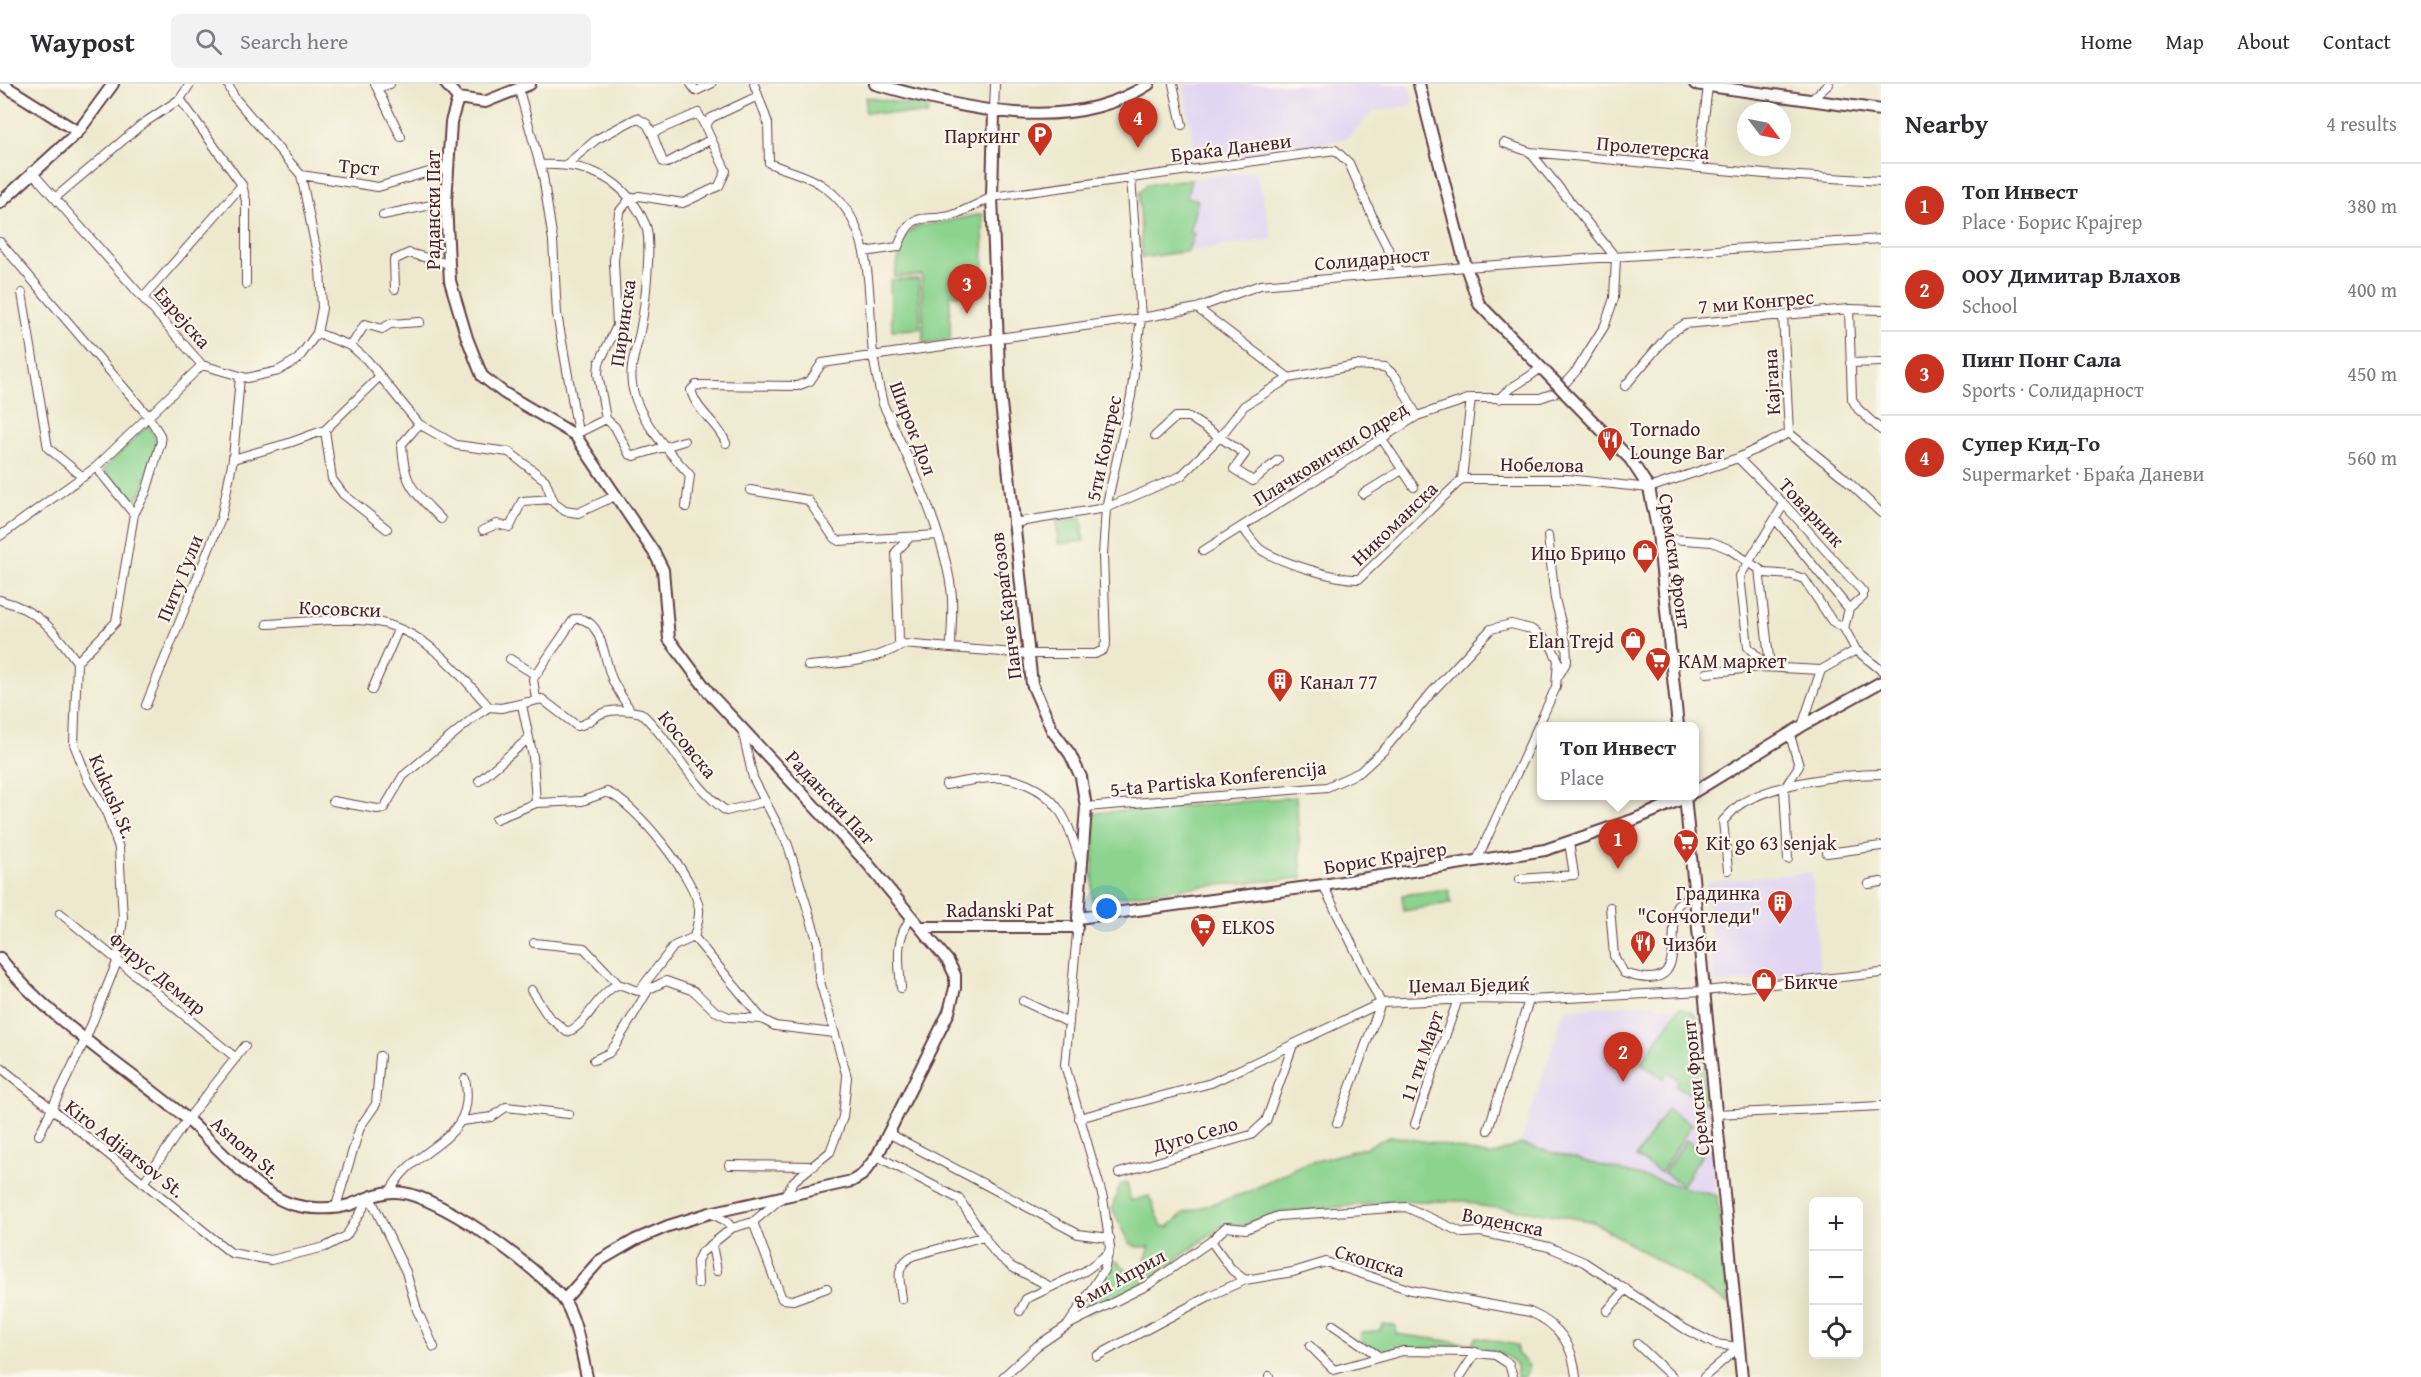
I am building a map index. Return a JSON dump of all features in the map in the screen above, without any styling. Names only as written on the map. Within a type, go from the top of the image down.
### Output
[{"type":"street","points":[[78,130],[108,84]]},
{"type":"street","points":[[0,201],[78,130],[113,84]]},
{"type":"street","points":[[56,198],[141,125],[180,99],[190,84]]},
{"type":"street","name":"Еврејска","points":[[33,173],[202,365],[240,377],[264,375],[288,366],[298,359],[317,333],[322,308],[320,268],[301,175],[234,97],[228,84]]},
{"type":"street","points":[[390,84],[376,86],[401,137]]},
{"type":"street","points":[[446,84],[458,98],[485,102],[530,84]]},
{"type":"street","points":[[691,84],[696,91],[711,84]]},
{"type":"street","name":"Широк Дол","points":[[754,84],[768,123],[769,163],[807,177],[832,193],[852,218],[864,252],[873,355],[883,404],[938,535],[952,590],[951,648]]},
{"type":"street","points":[[875,84],[907,88],[994,111],[1073,113],[1096,109],[1149,84]]},
{"type":"street","points":[[994,111],[995,84]]},
{"type":"street","points":[[1173,84],[1182,125]]},
{"type":"street","points":[[1419,84],[1466,267],[1479,304],[1540,368],[1528,380],[1504,392],[1499,399]]},
{"type":"street","points":[[1423,102],[1427,84]]},
{"type":"street","points":[[1695,84],[1881,110]]},
{"type":"street","points":[[1811,100],[1829,84]]},
{"type":"street","points":[[1698,168],[1708,86]]},
{"type":"street","points":[[3,87],[78,130]]},
{"type":"street","points":[[519,90],[540,165],[553,241],[557,314],[577,433],[606,419]]},
{"type":"street","points":[[705,126],[711,118],[758,96]]},
{"type":"street","name":"Радански Пат","points":[[458,98],[451,122],[446,202],[450,281],[467,338],[483,376],[504,393],[577,433],[663,570],[669,639],[710,694],[868,864],[922,927],[948,961],[955,975],[953,1000],[877,1155],[862,1175],[852,1181],[710,1213],[635,1240],[600,1261],[564,1300]]},
{"type":"street","points":[[180,99],[242,185],[246,201],[246,284]]},
{"type":"street","name":"Панче Караѓозов","points":[[994,111],[992,197],[996,338],[1027,654],[1032,684],[1040,707],[1052,730],[1071,754],[1081,777],[1086,807],[1083,867],[1065,1065],[1107,1218],[1110,1238]]},
{"type":"street","points":[[652,133],[698,112],[726,171],[719,186],[683,203],[639,196],[629,200],[619,212],[616,228],[617,326],[599,363],[601,398],[606,419],[615,427],[629,454],[634,456],[684,441]]},
{"type":"street","points":[[567,164],[597,140],[637,118],[647,124],[663,162],[667,163],[710,140]]},
{"type":"street","name":"Пролетерска","points":[[1504,143],[1530,152],[1698,168],[1881,181]]},
{"type":"street","name":"Браќа Даневи","points":[[864,252],[898,247],[905,228],[922,217],[951,215],[992,197],[1335,150],[1349,163],[1400,272]]},
{"type":"street","points":[[1530,152],[1616,258]]},
{"type":"street","name":"Пиринска","points":[[540,165],[567,164],[588,168],[621,187],[646,226],[648,243],[644,307],[630,373],[637,402],[664,448],[690,475],[686,507]]},
{"type":"street","name":"Трст","points":[[301,175],[378,187],[449,166]]},
{"type":"street","name":"5ти Конгрес","points":[[1027,654],[1095,654],[1103,650],[1106,642],[1103,555],[1106,508],[1131,396],[1141,318],[1131,177]]},
{"type":"street","points":[[144,297],[242,185]]},
{"type":"street","points":[[382,215],[446,202]]},
{"type":"street","name":"Солидарност","points":[[726,443],[722,433],[693,398],[691,390],[696,385],[797,386],[810,381],[822,363],[1141,318],[1197,308],[1260,285],[1466,267],[1881,239]]},
{"type":"street","points":[[0,242],[149,417],[160,435],[161,442],[146,492],[134,514],[116,622],[77,662],[39,617],[23,607],[0,600]]},
{"type":"street","points":[[395,289],[393,260],[409,253],[449,264]]},
{"type":"street","name":"Плачковички Одред","points":[[1203,551],[1417,416],[1472,398],[1499,399],[1549,395],[1564,386],[1577,370],[1611,311],[1616,258]]},
{"type":"street","points":[[22,293],[48,448],[83,477]]},
{"type":"street","points":[[1197,308],[1288,378]]},
{"type":"street","points":[[1849,309],[1852,399],[1858,409],[1881,430]]},
{"type":"street","name":"7 ми Конгрес","points":[[1625,386],[1676,327],[1695,322],[1849,309],[1881,310]]},
{"type":"street","name":"Кајгана","points":[[1783,315],[1789,433],[1842,476],[1881,513]]},
{"type":"street","points":[[351,346],[365,324],[382,329],[390,324],[420,322]]},
{"type":"street","points":[[317,333],[351,346],[380,376],[419,424],[456,445],[509,452],[545,480],[554,503],[565,511],[578,513],[615,496]]},
{"type":"street","points":[[1850,363],[1881,362]]},
{"type":"street","points":[[0,536],[96,467],[202,365]]},
{"type":"street","points":[[1013,523],[1106,508],[1181,476],[1220,437],[1244,406],[1288,378],[1356,365],[1385,367],[1396,377],[1417,416]]},
{"type":"street","name":"Сремски Фронт","points":[[1540,368],[1630,459],[1649,488],[1658,538],[1678,722]]},
{"type":"street","points":[[233,459],[290,443],[325,430],[380,376]]},
{"type":"street","name":"Питу Гули","points":[[146,705],[220,519],[233,459],[240,377]]},
{"type":"street","name":"Никоманска","points":[[1242,527],[1255,544],[1267,553],[1348,580],[1359,579],[1462,479],[1472,398]]},
{"type":"street","points":[[1155,436],[1176,417],[1189,417],[1245,454],[1234,469],[1252,482],[1278,460]]},
{"type":"street","points":[[419,424],[402,444],[403,466],[409,486],[441,519]]},
{"type":"street","points":[[325,430],[332,478],[343,494],[387,529]]},
{"type":"street","name":"Нобелова","points":[[1462,479],[1567,478],[1649,488],[1738,458],[1789,433]]},
{"type":"street","points":[[1382,439],[1414,488]]},
{"type":"street","name":"Товарник","points":[[1738,458],[1784,504],[1863,591],[1863,597],[1849,609],[1844,628]]},
{"type":"street","points":[[96,467],[134,514]]},
{"type":"street","points":[[1363,494],[1402,470]]},
{"type":"street","points":[[750,490],[808,500],[834,538],[839,541],[938,535]]},
{"type":"street","points":[[483,530],[497,524],[510,527],[522,501],[553,499]]},
{"type":"street","points":[[1760,667],[1759,658],[1748,647],[1740,576],[1784,504]]},
{"type":"street","points":[[1776,520],[1849,609]]},
{"type":"street","points":[[1548,536],[1555,598],[1566,642],[1567,661],[1557,679]]},
{"type":"street","points":[[903,644],[899,641],[898,632],[896,552],[910,537]]},
{"type":"street","points":[[1658,538],[1696,539],[1712,542],[1749,561],[1765,573],[1792,575],[1803,579],[1832,621],[1844,628],[1854,646],[1881,670]]},
{"type":"street","points":[[1759,569],[1770,667]]},
{"type":"street","points":[[333,801],[377,809],[384,808],[403,776],[489,707],[522,705],[536,699],[532,682],[574,619],[586,619],[595,628],[612,680],[630,710]]},
{"type":"street","name":"Косовски","points":[[267,624],[346,621],[386,624],[421,641],[444,658],[489,707]]},
{"type":"street","name":"5-ta Partiska Konferencija","points":[[1086,807],[1327,787],[1360,772],[1383,750],[1432,692],[1491,629],[1511,624],[1531,629],[1549,642],[1558,660],[1556,687],[1540,722]]},
{"type":"street","points":[[372,690],[398,630]]},
{"type":"street","points":[[808,666],[856,663],[884,655],[903,644],[1027,654]]},
{"type":"street","points":[[1707,673],[1760,667],[1821,670],[1846,656],[1854,646]]},
{"type":"street","points":[[510,659],[536,675]]},
{"type":"street","name":"Kukush St.","points":[[39,1135],[49,1109],[86,1038],[117,962],[123,918],[118,848],[106,811],[88,780],[74,744],[77,662]]},
{"type":"street","points":[[1802,726],[1821,670]]},
{"type":"street","name":"Борис Крајгер","points":[[1699,789],[1802,726],[1881,682]]},
{"type":"street","name":"Косовска","points":[[536,699],[542,699],[578,726],[585,726],[603,713],[630,710],[641,713],[697,783],[726,811],[763,802]]},
{"type":"street","points":[[522,705],[533,757],[536,803]]},
{"type":"street","name":"Косовска","points":[[741,725],[753,778],[763,802],[773,814],[788,844],[818,943],[819,978],[847,1077],[843,1117],[830,1152],[795,1180],[784,1196],[753,1222]]},
{"type":"street","name":"5-ta Partiska Konferencija","points":[[1477,860],[1537,729]]},
{"type":"street","points":[[1788,859],[1784,789],[1799,766],[1790,735]]},
{"type":"street","points":[[479,781],[529,738]]},
{"type":"street","points":[[1728,870],[1723,821],[1744,802],[1784,789],[1847,774],[1881,774]]},
{"type":"street","points":[[946,785],[993,777],[1013,778],[1029,785],[1057,805],[1068,826],[1083,867]]},
{"type":"street","points":[[496,819],[536,803],[582,801],[607,792],[615,795],[635,812],[682,871],[699,909],[694,936],[762,1019],[775,1026],[834,1033]]},
{"type":"street","name":"Борис Крајгер","points":[[1078,923],[1545,850],[1633,820],[1677,800]]},
{"type":"street","name":"Сремски Фронт","points":[[1688,800],[1704,991],[1742,1377]]},
{"type":"street","points":[[1520,879],[1574,875],[1569,842]]},
{"type":"street","points":[[1827,853],[1881,846]]},
{"type":"street","points":[[1869,884],[1881,882]]},
{"type":"street","points":[[1323,885],[1381,1003],[1337,1123]]},
{"type":"street","points":[[1610,906],[1614,956],[1624,973],[1637,978],[1652,978],[1664,974],[1673,962],[1676,940],[1674,917],[1677,905],[1687,898],[1696,899]]},
{"type":"street","name":"Фирус Демир","points":[[60,913],[236,1058]]},
{"type":"street","points":[[901,988],[898,944],[904,928],[912,917]]},
{"type":"street","name":"Radanski Pat","points":[[922,927],[1078,923]]},
{"type":"street","points":[[639,991],[674,946],[694,936]]},
{"type":"street","points":[[534,944],[584,948],[618,985],[639,991],[666,981],[694,991],[715,1011],[729,1017],[762,1019]]},
{"type":"street","name":"Asnom St.","points":[[0,958],[36,996],[187,1120],[270,1193],[291,1204],[313,1208],[347,1205],[390,1192],[411,1195],[439,1206],[495,1239],[564,1300]]},
{"type":"street","name":"Џемал Бједиќ","points":[[1079,1118],[1211,1083],[1381,1003],[1458,999],[1529,1000],[1704,991],[1881,973]]},
{"type":"street","points":[[531,990],[548,1016],[567,1032],[574,1030],[593,1005],[618,985]]},
{"type":"street","points":[[594,1060],[609,1053],[616,1044],[650,987]]},
{"type":"street","name":"11 ти Март","points":[[1415,1124],[1458,999]]},
{"type":"street","points":[[1488,1130],[1529,1000]]},
{"type":"street","points":[[1023,1001],[1069,1023]]},
{"type":"street","name":"Дуго Село","points":[[1119,1173],[1251,1135],[1266,1121],[1293,1045]]},
{"type":"street","points":[[143,1183],[187,1120],[245,1046]]},
{"type":"street","points":[[336,1206],[360,1127],[376,1104],[380,1056]]},
{"type":"street","name":"Kiro Adjiarsov St.","points":[[0,1067],[49,1109],[231,1253],[271,1260],[325,1247],[346,1236],[370,1197]]},
{"type":"street","points":[[390,1192],[410,1163],[444,1141],[462,1121],[467,1092],[465,1079]]},
{"type":"street","points":[[1716,1114],[1881,1106]]},
{"type":"street","points":[[462,1121],[492,1117],[506,1107],[569,1114]]},
{"type":"street","points":[[888,1133],[1078,1234],[1110,1238],[1104,1270],[1068,1325]]},
{"type":"street","points":[[877,1155],[959,1199],[995,1253],[1012,1267],[1051,1287]]},
{"type":"street","points":[[729,1165],[814,1166]]},
{"type":"street","points":[[370,1197],[406,1272],[417,1310],[434,1347]]},
{"type":"street","name":"Воденска","points":[[1211,1241],[1226,1227],[1246,1228],[1278,1216],[1406,1207],[1462,1233],[1480,1232],[1549,1246],[1584,1263],[1626,1288],[1685,1329],[1715,1344],[1739,1347]]},
{"type":"street","points":[[710,1213],[726,1221],[732,1228]]},
{"type":"street","points":[[698,1284],[697,1261],[701,1253],[732,1228],[753,1222],[782,1299],[793,1300],[827,1288]]},
{"type":"street","points":[[902,1299],[898,1269],[902,1262],[912,1256],[985,1236]]},
{"type":"street","points":[[1211,1241],[1232,1270],[1245,1280]]},
{"type":"street","name":"8 ми Април","points":[[1003,1377],[1037,1346],[1068,1325],[1148,1285],[1211,1241]]},
{"type":"street","points":[[712,1245],[717,1271]]},
{"type":"street","points":[[1020,1311],[1026,1299],[1085,1271],[1109,1253]]},
{"type":"street","name":"Скопска","points":[[1097,1356],[1209,1296],[1245,1280],[1293,1272],[1326,1262],[1411,1290],[1530,1312],[1553,1324],[1564,1336],[1572,1349],[1576,1377]]},
{"type":"street","points":[[1607,1311],[1626,1288]]},
{"type":"street","points":[[564,1300],[577,1336],[587,1377]]},
{"type":"street","points":[[1333,1325],[1380,1357]]},
{"type":"street","points":[[1637,1344],[1672,1377]]},
{"type":"street","points":[[1310,1346],[1334,1370],[1403,1351],[1476,1352],[1495,1355],[1503,1359],[1514,1371],[1514,1377]]},
{"type":"street","points":[[1704,1377],[1739,1347]]},
{"type":"street","points":[[1460,1377],[1476,1352]]},
{"type":"shaded area","points":[[1183,84],[1409,84],[1414,105],[1374,111],[1348,138],[1251,157],[1196,156]]},
{"type":"shaded area","points":[[1256,171],[1273,239],[1142,258],[1139,193],[1147,184]]},
{"type":"shaded area","points":[[1812,872],[1820,973],[1714,985],[1706,882]]},
{"type":"shaded area","points":[[1646,1004],[1678,1007],[1693,1013],[1699,1020],[1717,1196],[1520,1144],[1565,1009]]},
{"type":"green space","points":[[866,97],[929,108],[927,115],[865,112]]},
{"type":"green space","points":[[1191,179],[1187,197],[1198,200],[1189,232],[1194,233],[1188,251],[1142,258],[1139,193],[1147,184]]},
{"type":"green space","points":[[983,214],[984,294],[950,295],[950,340],[923,343],[922,275],[894,277],[904,237],[916,227]]},
{"type":"green space","points":[[919,279],[920,329],[892,330],[890,280]]},
{"type":"green space","points":[[148,425],[157,441],[143,491],[133,505],[103,470]]},
{"type":"green space","points":[[1082,517],[1084,541],[1058,544],[1057,520]]},
{"type":"green space","points":[[1296,797],[1302,878],[1183,888],[1092,901],[1095,813]]},
{"type":"green space","points":[[1448,889],[1451,903],[1404,911],[1402,895]]},
{"type":"green space","points":[[1680,1007],[1693,1013],[1699,1020],[1707,1104],[1675,1085],[1679,1080],[1667,1072],[1663,1078],[1641,1063]]},
{"type":"green space","points":[[1667,1109],[1692,1124],[1661,1173],[1636,1157]]},
{"type":"green space","points":[[1391,1136],[1435,1143],[1490,1156],[1520,1144],[1717,1196],[1729,1304],[1594,1222],[1545,1213],[1481,1206],[1466,1201],[1401,1201],[1276,1213],[1243,1225],[1222,1226],[1159,1273],[1088,1314],[1084,1312],[1085,1306],[1111,1263],[1117,1261],[1131,1274],[1143,1265],[1150,1247],[1137,1247],[1130,1243],[1112,1208],[1120,1185],[1127,1183],[1131,1201],[1149,1196],[1162,1226],[1168,1227],[1184,1213],[1248,1192],[1301,1165],[1364,1148]]},
{"type":"green space","points":[[1686,1140],[1704,1152],[1682,1185],[1664,1173]]},
{"type":"green space","points":[[1383,1324],[1396,1326],[1396,1334],[1472,1344],[1476,1337],[1517,1345],[1517,1353],[1529,1366],[1525,1377],[1517,1377],[1517,1365],[1505,1355],[1471,1348],[1422,1348],[1379,1353],[1361,1342],[1361,1332],[1379,1331]]},
{"type":"place","name":"Супер Кид-Го","points":[[1138,148]]},
{"type":"place","name":"Паркинг","points":[[1040,158]]},
{"type":"place","name":"Пинг Понг Сала","points":[[967,314]]},
{"type":"place","name":"Tornado Lounge Bar","points":[[1610,463]]},
{"type":"place","name":"Ицо Брицо","points":[[1645,575]]},
{"type":"place","name":"Elan Trejd","points":[[1633,663]]},
{"type":"place","name":"КАМ маркет","points":[[1658,683]]},
{"type":"place","name":"Канал 77","points":[[1280,704]]},
{"type":"place","name":"Kit go 63 senjak","points":[[1686,865]]},
{"type":"place","name":"Топ Инвест","points":[[1618,869]]},
{"type":"place","name":"Градинка \"Сончогледи\"","points":[[1780,926]]},
{"type":"place","name":"ELKOS","points":[[1203,949]]},
{"type":"place","name":"Чизби","points":[[1643,966]]},
{"type":"place","name":"Бикче","points":[[1764,1004]]},
{"type":"place","name":"ООУ Димитар Влахов","points":[[1623,1082]]}]
